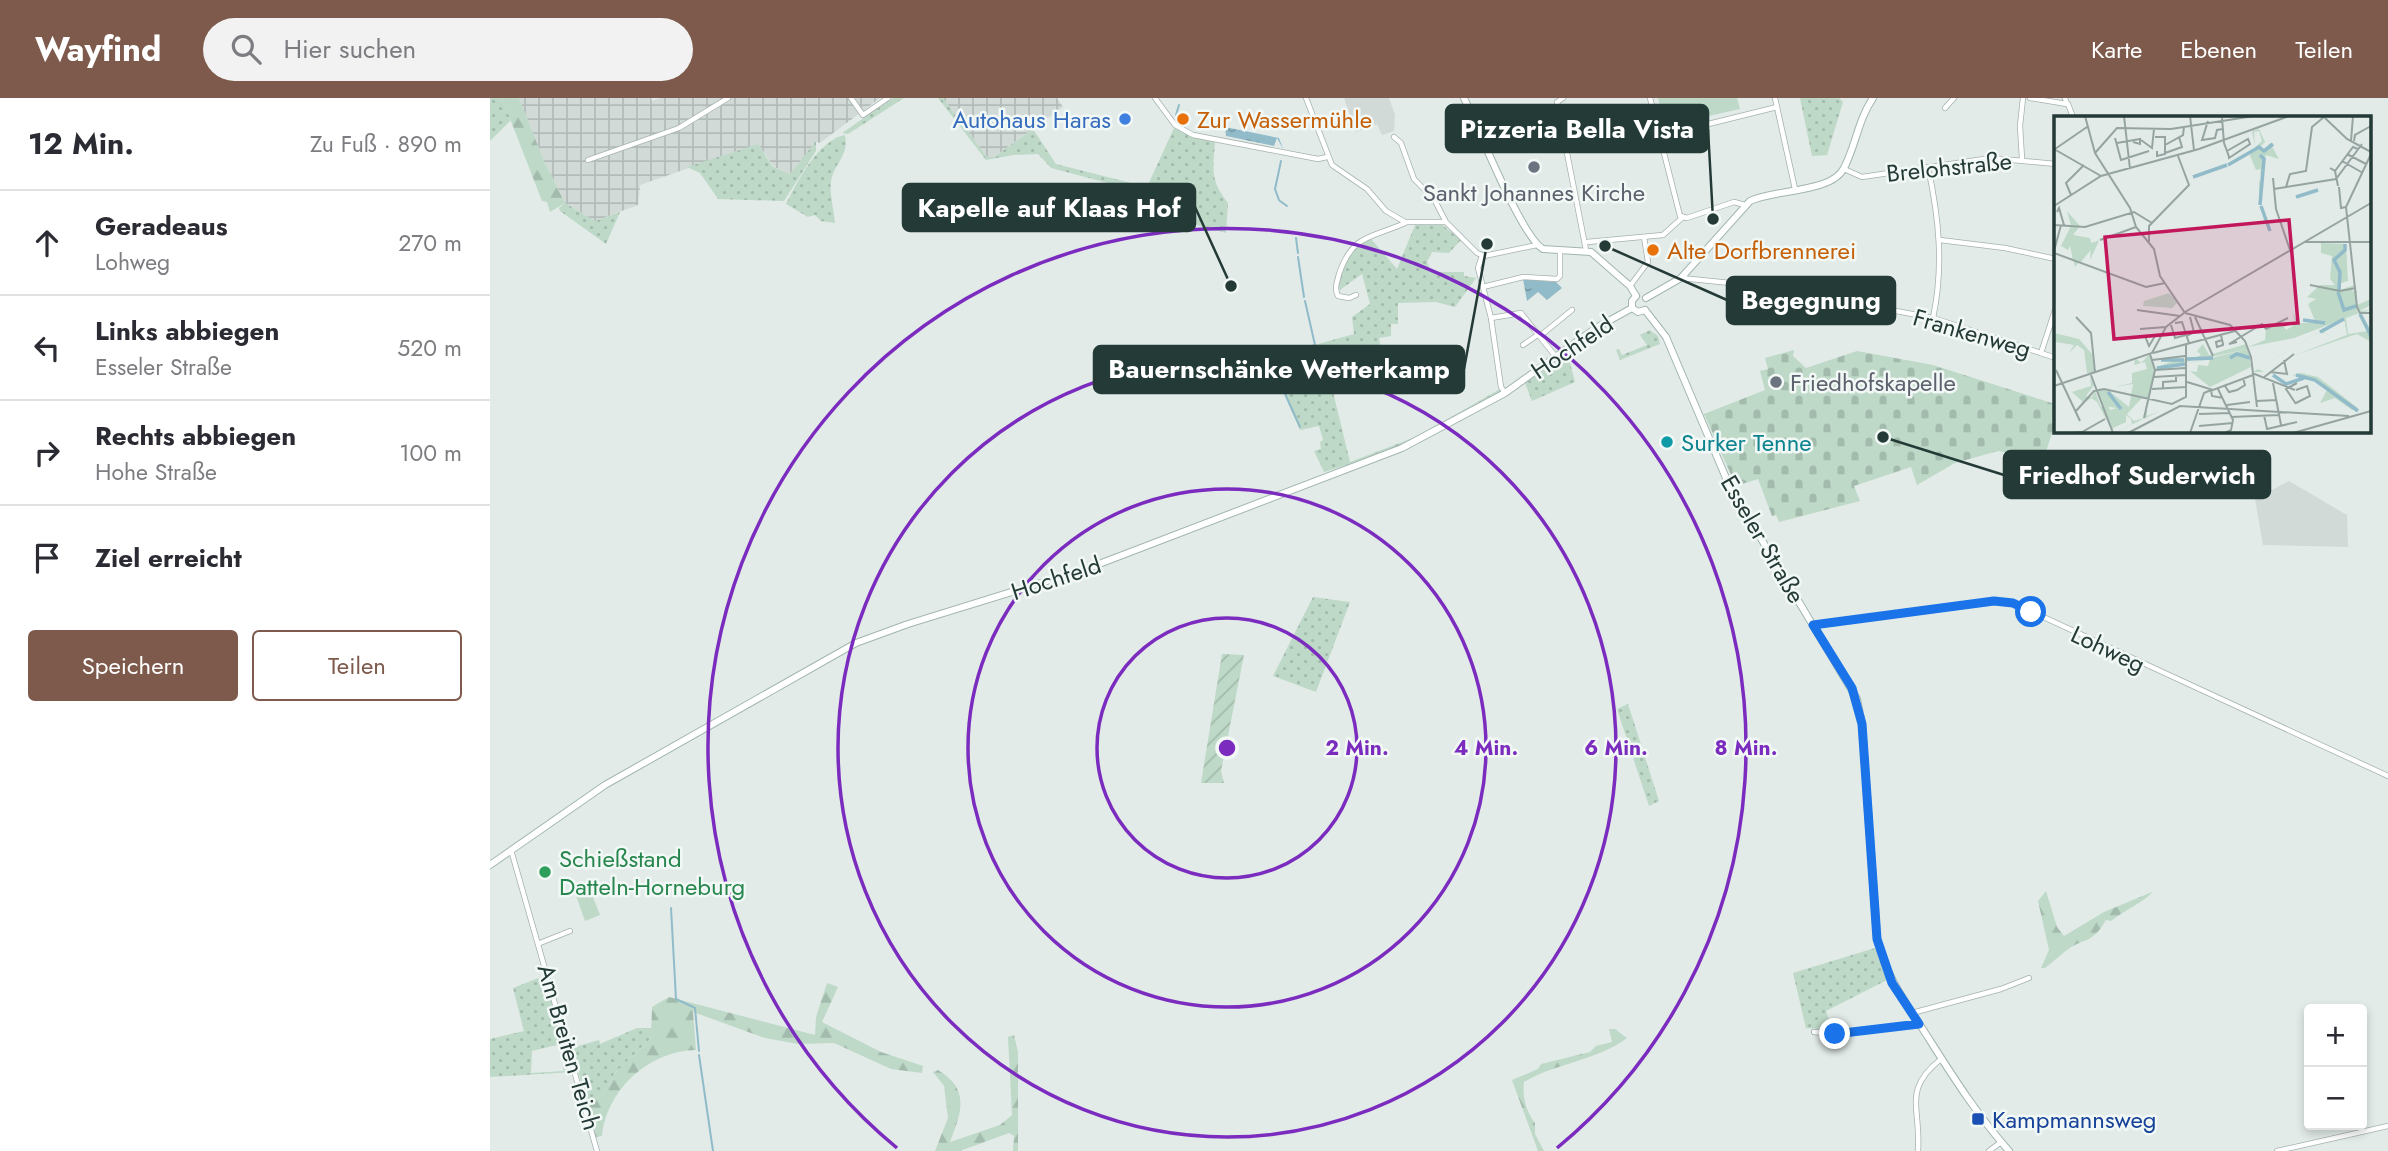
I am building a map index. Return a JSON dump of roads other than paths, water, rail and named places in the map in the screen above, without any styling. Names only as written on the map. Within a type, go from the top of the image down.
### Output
[{"type":"street","points":[[588,160],[679,128],[728,98]]},
{"type":"street","points":[[852,98],[863,115],[888,98]]},
{"type":"street","points":[[1155,98],[1175,125],[1193,135],[1318,159],[1326,157]]},
{"type":"street","points":[[1306,98],[1326,157],[1367,189],[1386,211],[1405,222]]},
{"type":"street","points":[[1464,98],[1518,215],[1537,245],[1543,248],[1560,249],[1663,235],[1683,217],[1734,202],[1745,205]]},
{"type":"street","points":[[1563,98],[1557,102],[1587,246],[1630,286],[1636,296],[1646,298],[1681,278],[1745,205],[1762,195],[1828,183],[1844,169],[1858,125],[1872,98]]},
{"type":"street","points":[[1650,98],[1678,212],[1683,217]]},
{"type":"street","points":[[1775,98],[1795,189]]},
{"type":"street","points":[[1945,108],[1954,98]]},
{"type":"street","points":[[2022,159],[2020,126],[2023,98]]},
{"type":"street","points":[[2030,98],[2066,101]]},
{"type":"street","points":[[1660,136],[1777,107]]},
{"type":"street","points":[[1489,150],[1563,129]]},
{"type":"street","points":[[1394,136],[1401,144],[1414,179],[1434,199],[1446,222],[1482,256]]},
{"type":"street","name":"Brelohstraße","points":[[1844,169],[1862,177],[1991,158],[2054,164]]},
{"type":"street","points":[[1928,167],[1940,240],[1938,296],[1933,318]]},
{"type":"street","points":[[1356,295],[1349,298],[1338,296],[1336,292],[1347,251],[1358,241],[1405,222],[1446,222]]},
{"type":"street","points":[[1630,286],[1648,262],[1644,237]]},
{"type":"street","points":[[1940,240],[2005,248],[2054,259]]},
{"type":"street","points":[[1482,256],[1537,245]]},
{"type":"street","points":[[1483,287],[1523,277],[1557,279],[1560,276],[1560,249]]},
{"type":"street","points":[[1482,256],[1478,268],[1491,318],[1501,387],[1505,393]]},
{"type":"street","name":"Frankenweg","points":[[1681,278],[1769,287],[1933,318],[2054,357]]},
{"type":"street","points":[[1636,296],[1632,301],[1632,308],[1638,312],[1645,310],[1648,304],[1646,298]]},
{"type":"street","name":"Hochfeld","points":[[490,865],[605,785],[856,643],[908,624],[1086,569],[1428,436],[1505,393],[1596,328],[1632,308]]},
{"type":"street","points":[[1523,345],[1572,310]]},
{"type":"street","name":"Esseler Straße","points":[[1645,310],[1666,337],[1729,485],[1857,699],[1862,724],[1877,939],[1892,983],[1941,1059],[2009,1151]]},
{"type":"street","points":[[1491,318],[1521,313],[1556,357]]},
{"type":"street","points":[[2041,353],[2054,313]]},
{"type":"street","name":"Lohweg","points":[[1813,625],[1994,601],[2013,603],[2388,776]]},
{"type":"street","name":"Am Breiten Teich","points":[[512,850],[597,1151]]},
{"type":"street","name":"Am Breiten Teich","points":[[540,943],[570,931]]},
{"type":"street","points":[[1911,1014],[2001,989],[2029,978]]},
{"type":"street","points":[[1814,1032],[1849,1033],[1919,1024]]},
{"type":"street","points":[[1918,1151],[1917,1087],[1923,1075],[1941,1059]]},
{"type":"street","points":[[2277,1151],[2388,1126]]},
{"type":"street","points":[[1989,1151],[2001,1142]]},
{"type":"water","points":[[1225,127],[1279,138],[1283,149],[1277,138],[1274,146],[1226,136]]},
{"type":"water","points":[[1523,279],[1556,282],[1562,288],[1547,300],[1538,292],[1527,301]]},
{"type":"waterway","points":[[1179,105],[1176,115],[1185,124]]},
{"type":"waterway","points":[[1279,200],[1275,189],[1281,161]]},
{"type":"waterway","points":[[1280,201],[1287,206]]},
{"type":"waterway","points":[[1296,238],[1298,253]]},
{"type":"waterway","points":[[1298,257],[1304,297]]},
{"type":"waterway","points":[[1300,427],[1272,365],[1285,356],[1315,345],[1305,301]]},
{"type":"waterway","points":[[671,908],[676,999],[695,1008],[699,1051]]},
{"type":"waterway","points":[[699,1055],[713,1151]]},
{"type":"place","name":"Autohaus Haras","points":[[1125,119]]},
{"type":"place","name":"Zur Wassermühle","points":[[1183,119]]},
{"type":"place","name":"Sankt Johannes Kirche","points":[[1534,167]]},
{"type":"place","name":"Pizzeria Bella Vista","points":[[1713,219]]},
{"type":"place","name":"Bauernschänke Wetterkamp","points":[[1487,244]]},
{"type":"place","name":"Begegnung","points":[[1605,246]]},
{"type":"place","name":"Alte Dorfbrennerei","points":[[1653,250]]},
{"type":"place","name":"Kapelle auf Klaas Hof","points":[[1231,286]]},
{"type":"place","name":"Friedhofskapelle","points":[[1776,382]]},
{"type":"place","name":"Friedhof Suderwich","points":[[1883,437]]},
{"type":"place","name":"Surker Tenne","points":[[1667,442]]},
{"type":"place","name":"Schießstand Datteln-Horneburg","points":[[545,872]]},
{"type":"place","name":"Kampmannsweg","points":[[1978,1119]]}]
